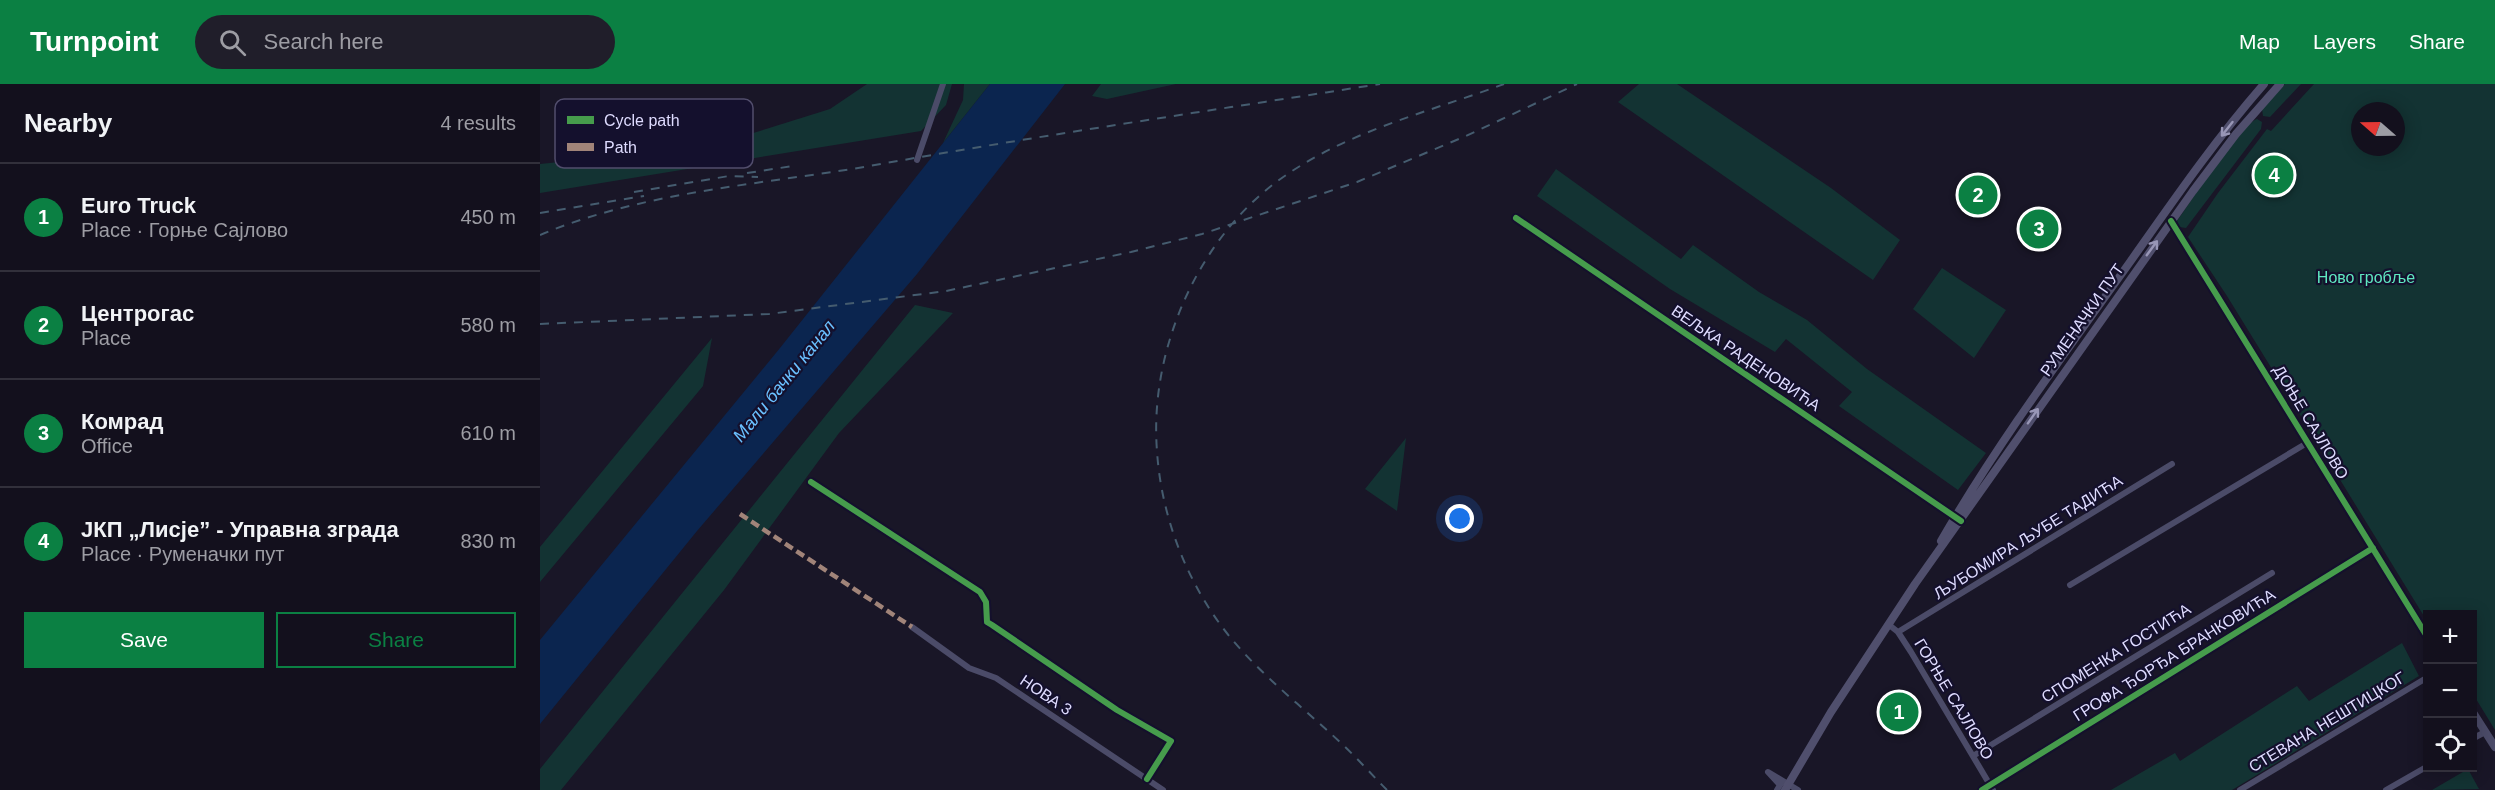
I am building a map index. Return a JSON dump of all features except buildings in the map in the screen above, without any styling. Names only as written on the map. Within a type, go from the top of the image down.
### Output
[{"type":"main road","name":"РУМЕНАЧКИ ПУТ","points":[[1787,787],[1888,624],[1978,489],[2065,352],[2186,183],[2265,84]]},
{"type":"main road","name":"РУМЕНАЧКИ ПУТ","points":[[1978,489],[2171,221],[2236,134],[2280,84]]},
{"type":"street","points":[[917,160],[943,84]]},
{"type":"street","name":"ВЕЉКА РАДЕНОВИЋА","points":[[1515,218],[1958,519]]},
{"type":"street","name":"ДОЊЕ САЈЛОВО","points":[[2171,221],[2423,631]]},
{"type":"street","name":"ДОЊЕ САЈЛОВО","points":[[2070,585],[2307,443]]},
{"type":"street","name":"ЉУБОМИРА ЉУБЕ ТАДИЋА","points":[[1898,632],[2172,464]]},
{"type":"street","points":[[812,482],[980,592],[986,603],[987,622],[1117,710],[1171,741],[1147,779]]},
{"type":"street","name":"ГРОФА ЂОРЂА БРАНКОВИЋА","points":[[1982,790],[1992,788],[2373,548]]},
{"type":"street","name":"СПОМЕНКА ГОСТИЋА","points":[[1973,756],[2272,573]]},
{"type":"street","name":"ГОРЊЕ САЈЛОВО","points":[[1888,624],[1898,632],[1992,788]]},
{"type":"street","name":"НОВА 3","points":[[912,627],[969,668],[996,678],[1163,790]]},
{"type":"street","name":"СТЕВАНА НЕШТИЦКОГ","points":[[2240,790],[2423,679]]},
{"type":"street","points":[[2476,718],[2495,747]]},
{"type":"street","points":[[2477,736],[2485,732]]},
{"type":"street","points":[[2386,790],[2423,768]]},
{"type":"street","points":[[1777,790],[1780,784],[1768,772],[1787,787],[1798,790]]},
{"type":"green space","points":[[867,84],[952,84],[946,105],[921,131],[753,158],[753,133],[830,109]]},
{"type":"green space","points":[[964,84],[990,84],[943,143],[963,100]]},
{"type":"green space","points":[[1101,84],[1176,84],[1107,99],[1092,96]]},
{"type":"green space","points":[[1639,84],[1677,84],[1831,188],[1900,240],[1873,280],[1618,102]]},
{"type":"green space","points":[[2285,84],[2301,84],[2270,117],[2263,116],[2262,109]]},
{"type":"green space","name":"Ново гробље","points":[[2314,84],[2495,84],[2495,730],[2477,701],[2477,610],[2423,610],[2423,614],[2227,296],[2188,237],[2267,129],[2271,131]]},
{"type":"green space","points":[[2257,119],[2262,122],[2261,129],[2186,228],[2179,227],[2177,221],[2216,165],[2239,135]]},
{"type":"green space","points":[[555,162],[555,168],[694,168],[540,193],[540,164]]},
{"type":"green space","points":[[1556,169],[1681,259],[1693,245],[1759,292],[1807,320],[1867,369],[1986,453],[1958,490],[1839,406],[1852,392],[1786,339],[1775,352],[1670,289],[1537,196]]},
{"type":"green space","points":[[1942,268],[2006,310],[1974,358],[1913,309]]},
{"type":"green space","points":[[915,305],[953,313],[839,433],[724,590],[561,790],[540,790],[540,769]]},
{"type":"green space","points":[[712,338],[703,386],[540,582],[540,547]]},
{"type":"green space","points":[[1406,438],[1397,511],[1365,489]]},
{"type":"green space","points":[[2402,643],[2419,676],[2232,790],[2111,790],[2175,753],[2180,761],[2297,686],[2309,701]]},
{"type":"green space","points":[[2463,772],[2470,772],[2479,789],[2432,790]]},
{"type":"water","name":"Мали бачки канал","points":[[990,84],[1065,84],[917,274],[697,531],[540,724],[540,640],[780,348]]},
{"type":"railway","points":[[540,235],[579,220],[659,199],[1380,84]]},
{"type":"railway","points":[[1387,790],[1342,744],[1239,648],[1199,591],[1170,523],[1159,475],[1157,413],[1161,374],[1171,336],[1185,300],[1203,265],[1225,233],[1250,204],[1279,180],[1332,148],[1388,124],[1504,84]]},
{"type":"railway","points":[[540,324],[769,314],[946,291],[1131,252],[1202,234],[1357,182],[1466,136],[1577,84]]},
{"type":"railway","points":[[747,173],[793,166]]},
{"type":"railway","points":[[634,192],[729,176],[758,177]]},
{"type":"railway","points":[[540,213],[644,196]]},
{"type":"marked path","points":[[740,514],[912,627]]},
{"type":"cycle path","points":[[1516,218],[1961,521]]},
{"type":"cycle path","points":[[2171,221],[2423,630]]},
{"type":"cycle path","points":[[811,482],[980,592],[986,602],[987,622],[1117,710],[1171,741],[1147,779]]},
{"type":"cycle path","points":[[1982,790],[2373,548]]},
{"type":"place","name":"ЈКП „Лисје” - Управна зграда","points":[[2274,175]]},
{"type":"place","name":"Центрогас","points":[[1978,195]]},
{"type":"place","name":"Комрад","points":[[2039,229]]},
{"type":"place","name":"Euro Truck","points":[[1899,712]]}]
